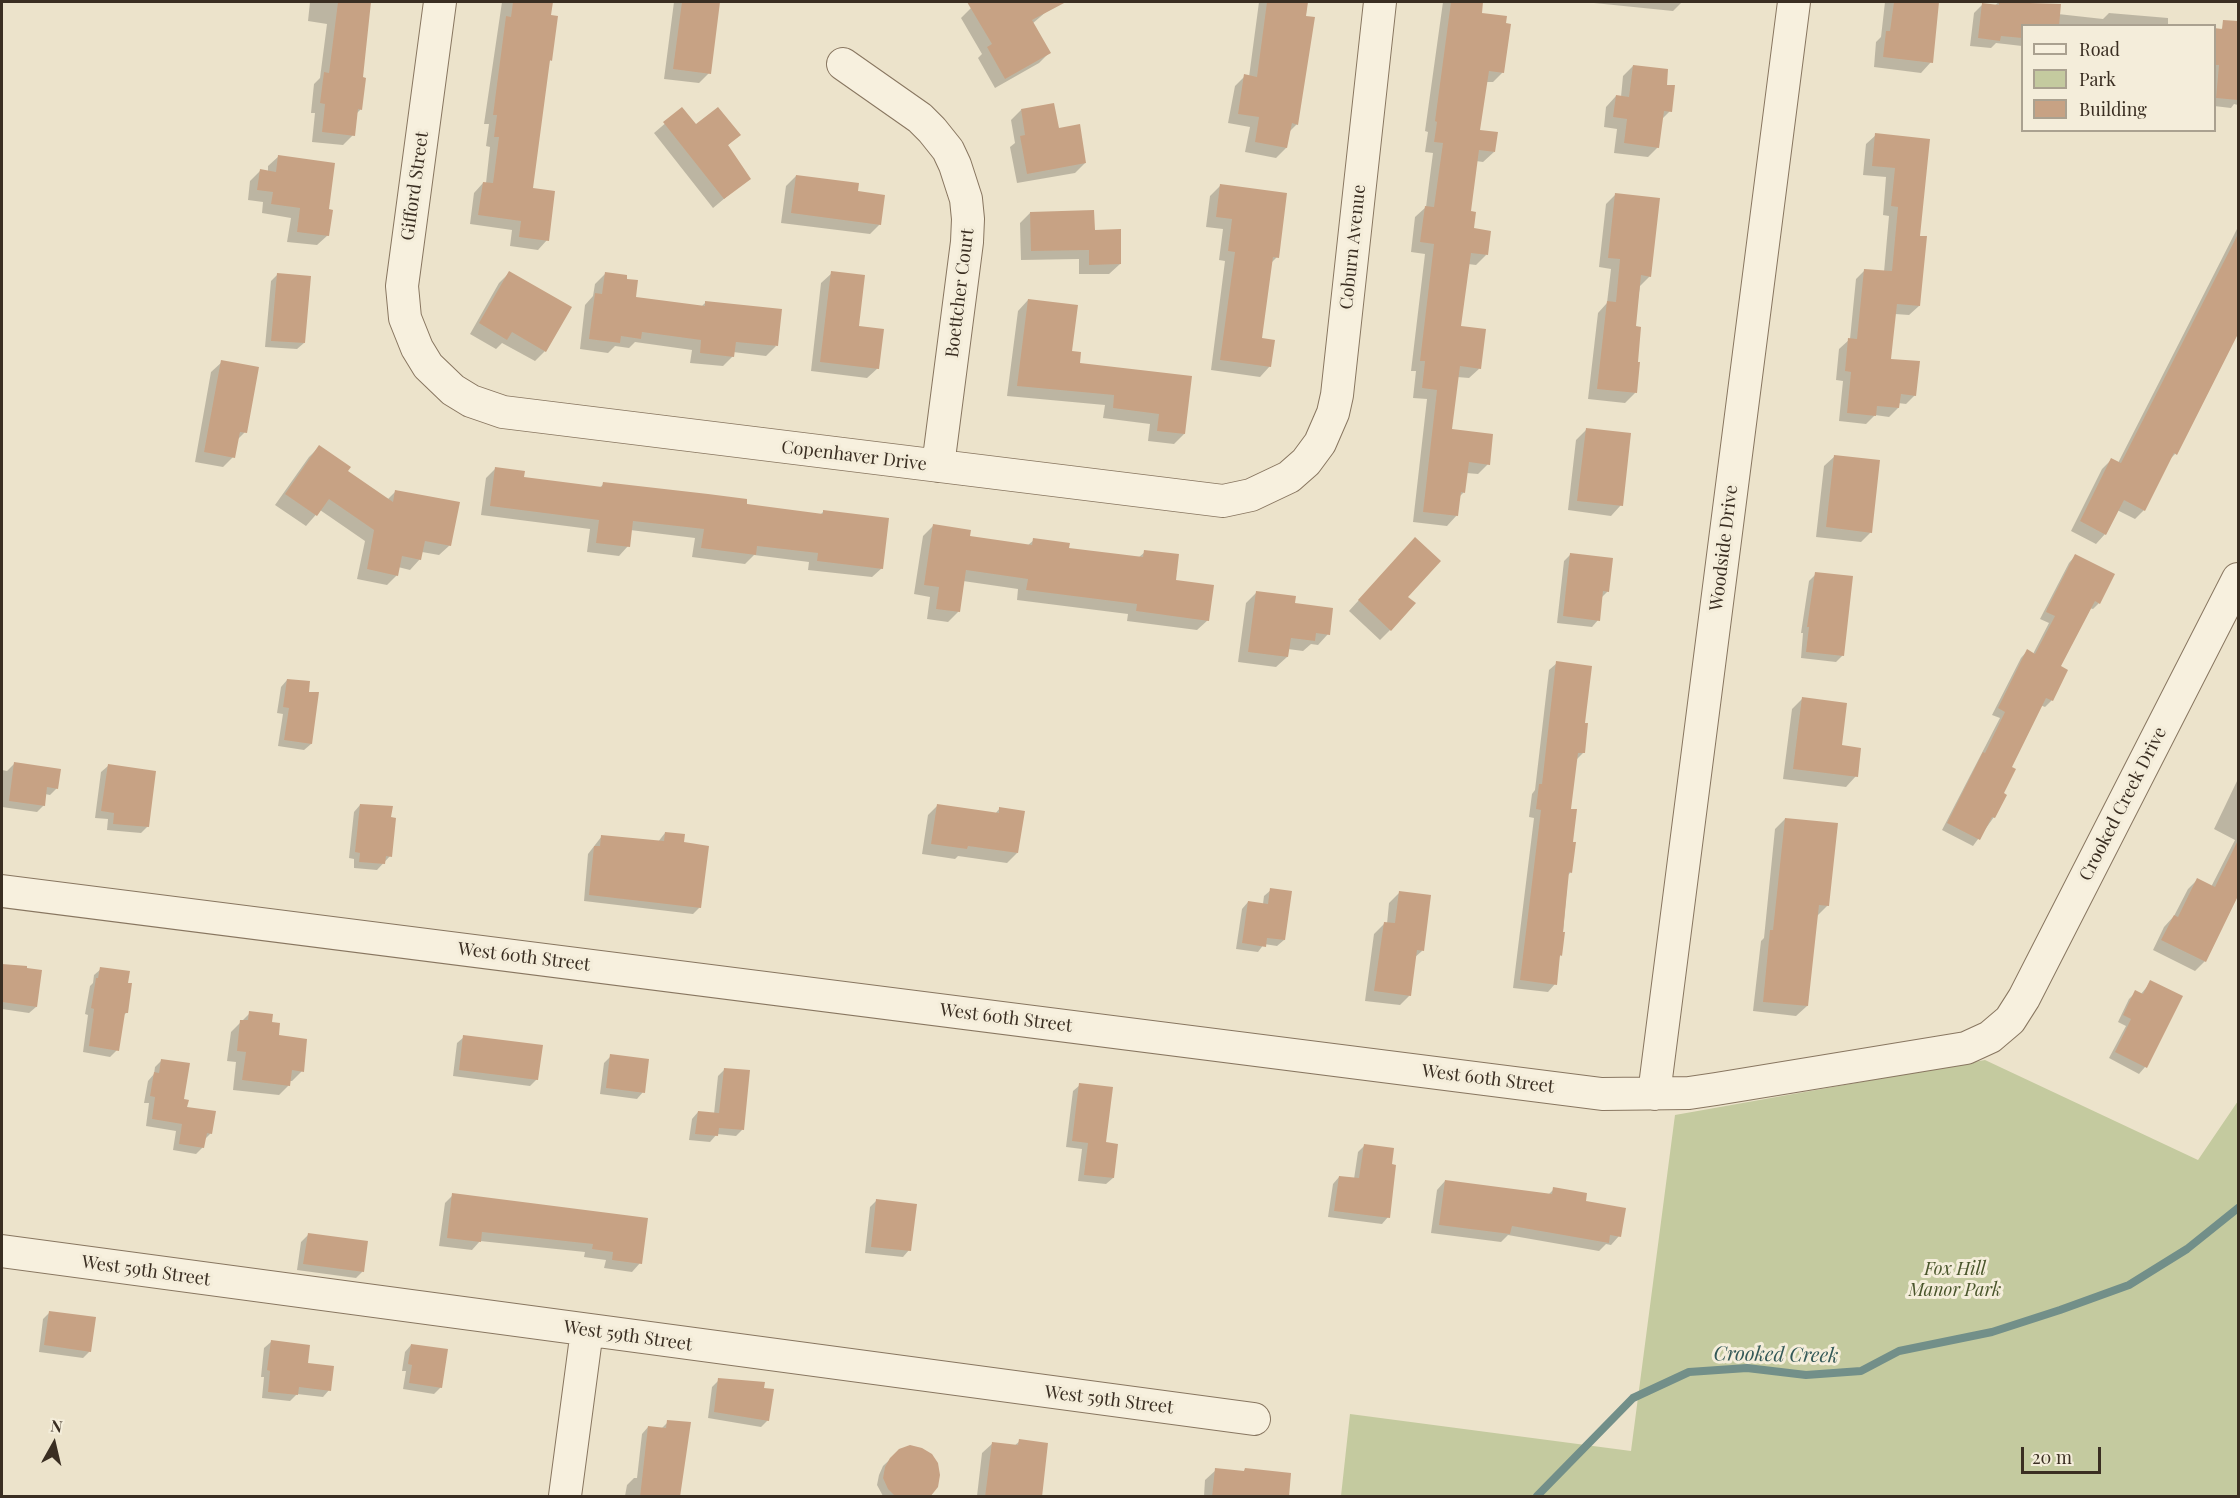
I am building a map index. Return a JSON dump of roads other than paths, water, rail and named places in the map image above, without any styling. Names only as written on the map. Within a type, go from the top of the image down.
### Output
[{"type":"street","name":"Gifford Street","points":[[428,366],[408,329],[402,286],[440,2]]},
{"type":"street","name":"Coburn Avenue","points":[[1289,477],[1306,462],[1320,443],[1336,403],[1380,2]]},
{"type":"street","name":"Woodside Drive","points":[[1654,1094],[1794,2]]},
{"type":"street","name":"Boettcher Court","points":[[843,64],[920,118],[932,130],[948,150],[956,165],[966,199],[969,219],[968,242],[938,466]]},
{"type":"street","name":"Copenhaver Drive","points":[[428,366],[453,390],[471,401],[502,412],[1223,501],[1251,495],[1289,477]]},
{"type":"street","name":"Crooked Creek Drive","points":[[2004,1025],[2010,1020],[2024,998],[2238,579]]},
{"type":"street","name":"West 60th Street","points":[[2,891],[1602,1094],[1689,1093],[1966,1048],[1990,1037],[2004,1025]]},
{"type":"street","name":"West 59th Street","points":[[2,1251],[1254,1419]]},
{"type":"street","points":[[565,1497],[587,1330]]},
{"type":"waterway","name":"Crooked Creek","points":[[1537,1496],[1633,1398],[1689,1372],[1747,1368],[1806,1375],[1861,1371],[1899,1351],[1992,1332],[2129,1285],[2187,1249],[2238,1208]]},
{"type":"park label","name":"Fox Hill Manor Park","points":[[1955,1279]]}]
